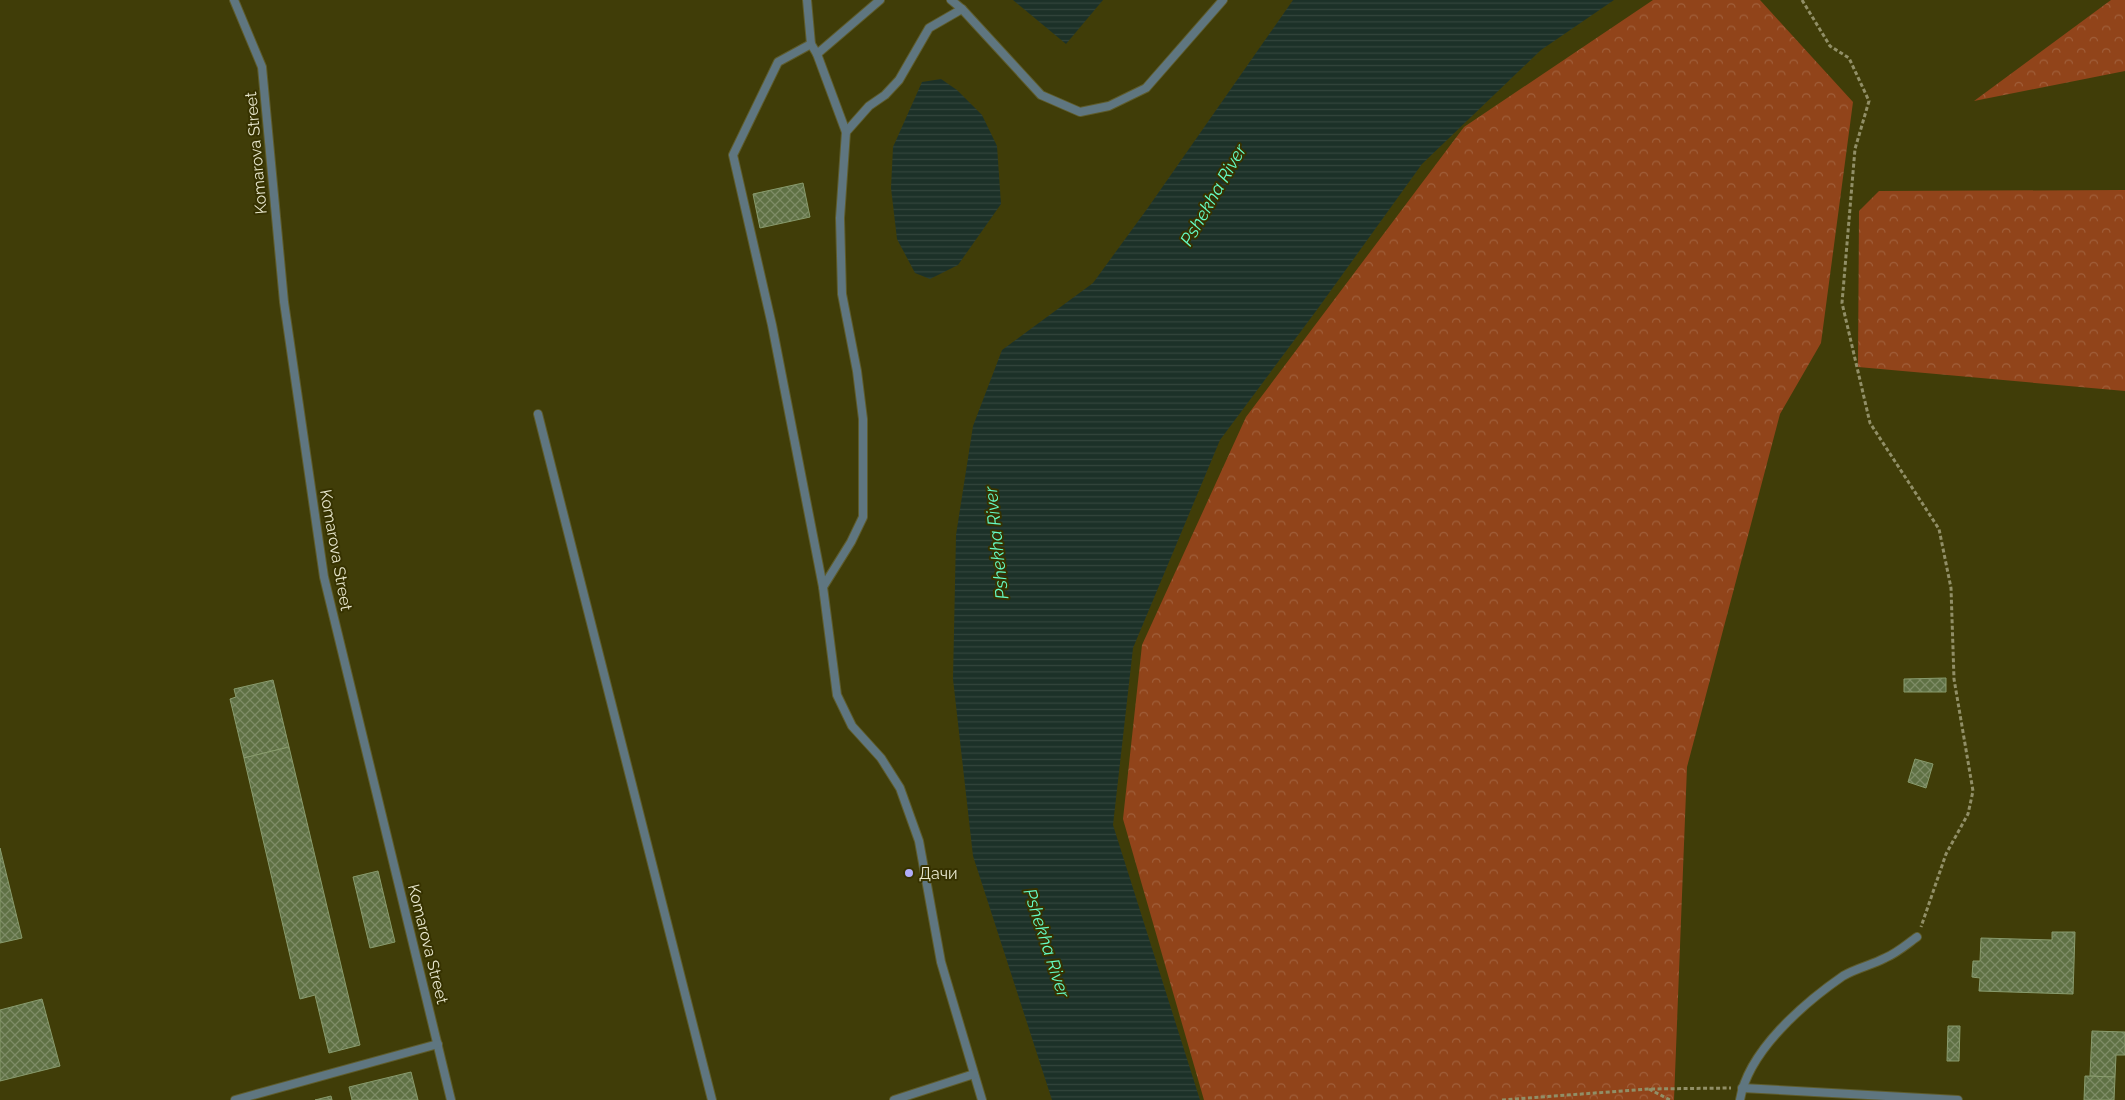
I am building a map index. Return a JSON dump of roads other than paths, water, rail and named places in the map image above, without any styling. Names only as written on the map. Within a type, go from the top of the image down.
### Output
[{"type":"lane","name":"Komarova Street","points":[[234,0],[262,66],[284,302],[324,576],[451,1100]]},
{"type":"lane","points":[[807,0],[811,44],[817,54],[846,132],[840,218],[842,294],[857,371],[863,419],[863,517],[852,542],[823,587]]},
{"type":"lane","points":[[817,54],[880,0]]},
{"type":"lane","points":[[951,0],[962,9],[1041,96],[1080,112],[1109,106],[1146,88],[1223,0]]},
{"type":"lane","points":[[846,132],[869,106],[885,95],[899,80],[929,28],[962,9]]},
{"type":"lane","points":[[811,44],[778,62],[733,155],[772,325],[823,587],[837,696],[852,726],[881,758],[900,788],[918,841],[941,962],[982,1100]]},
{"type":"lane","points":[[538,414],[712,1100]]},
{"type":"lane","points":[[1740,1100],[1742,1088],[1761,1052],[1802,1008],[1845,975],[1887,958],[1917,937]]},
{"type":"lane","points":[[235,1100],[438,1044]]},
{"type":"lane","points":[[894,1100],[974,1074]]},
{"type":"lane","points":[[1742,1088],[1958,1100]]},
{"type":"water","points":[[1013,0],[1103,0],[1066,44]]},
{"type":"water","name":"Pshekha River","points":[[1293,0],[1614,0],[1541,50],[1422,164],[1220,440],[1133,648],[1113,825],[1200,1100],[1052,1100],[973,856],[953,679],[956,535],[973,426],[1002,350],[1093,283]]},
{"type":"water","points":[[941,79],[957,90],[982,115],[997,146],[1001,204],[958,265],[930,279],[915,273],[897,239],[891,188],[893,147],[922,82]]},
{"type":"place","name":"Дачи","points":[[909,873]]}]
